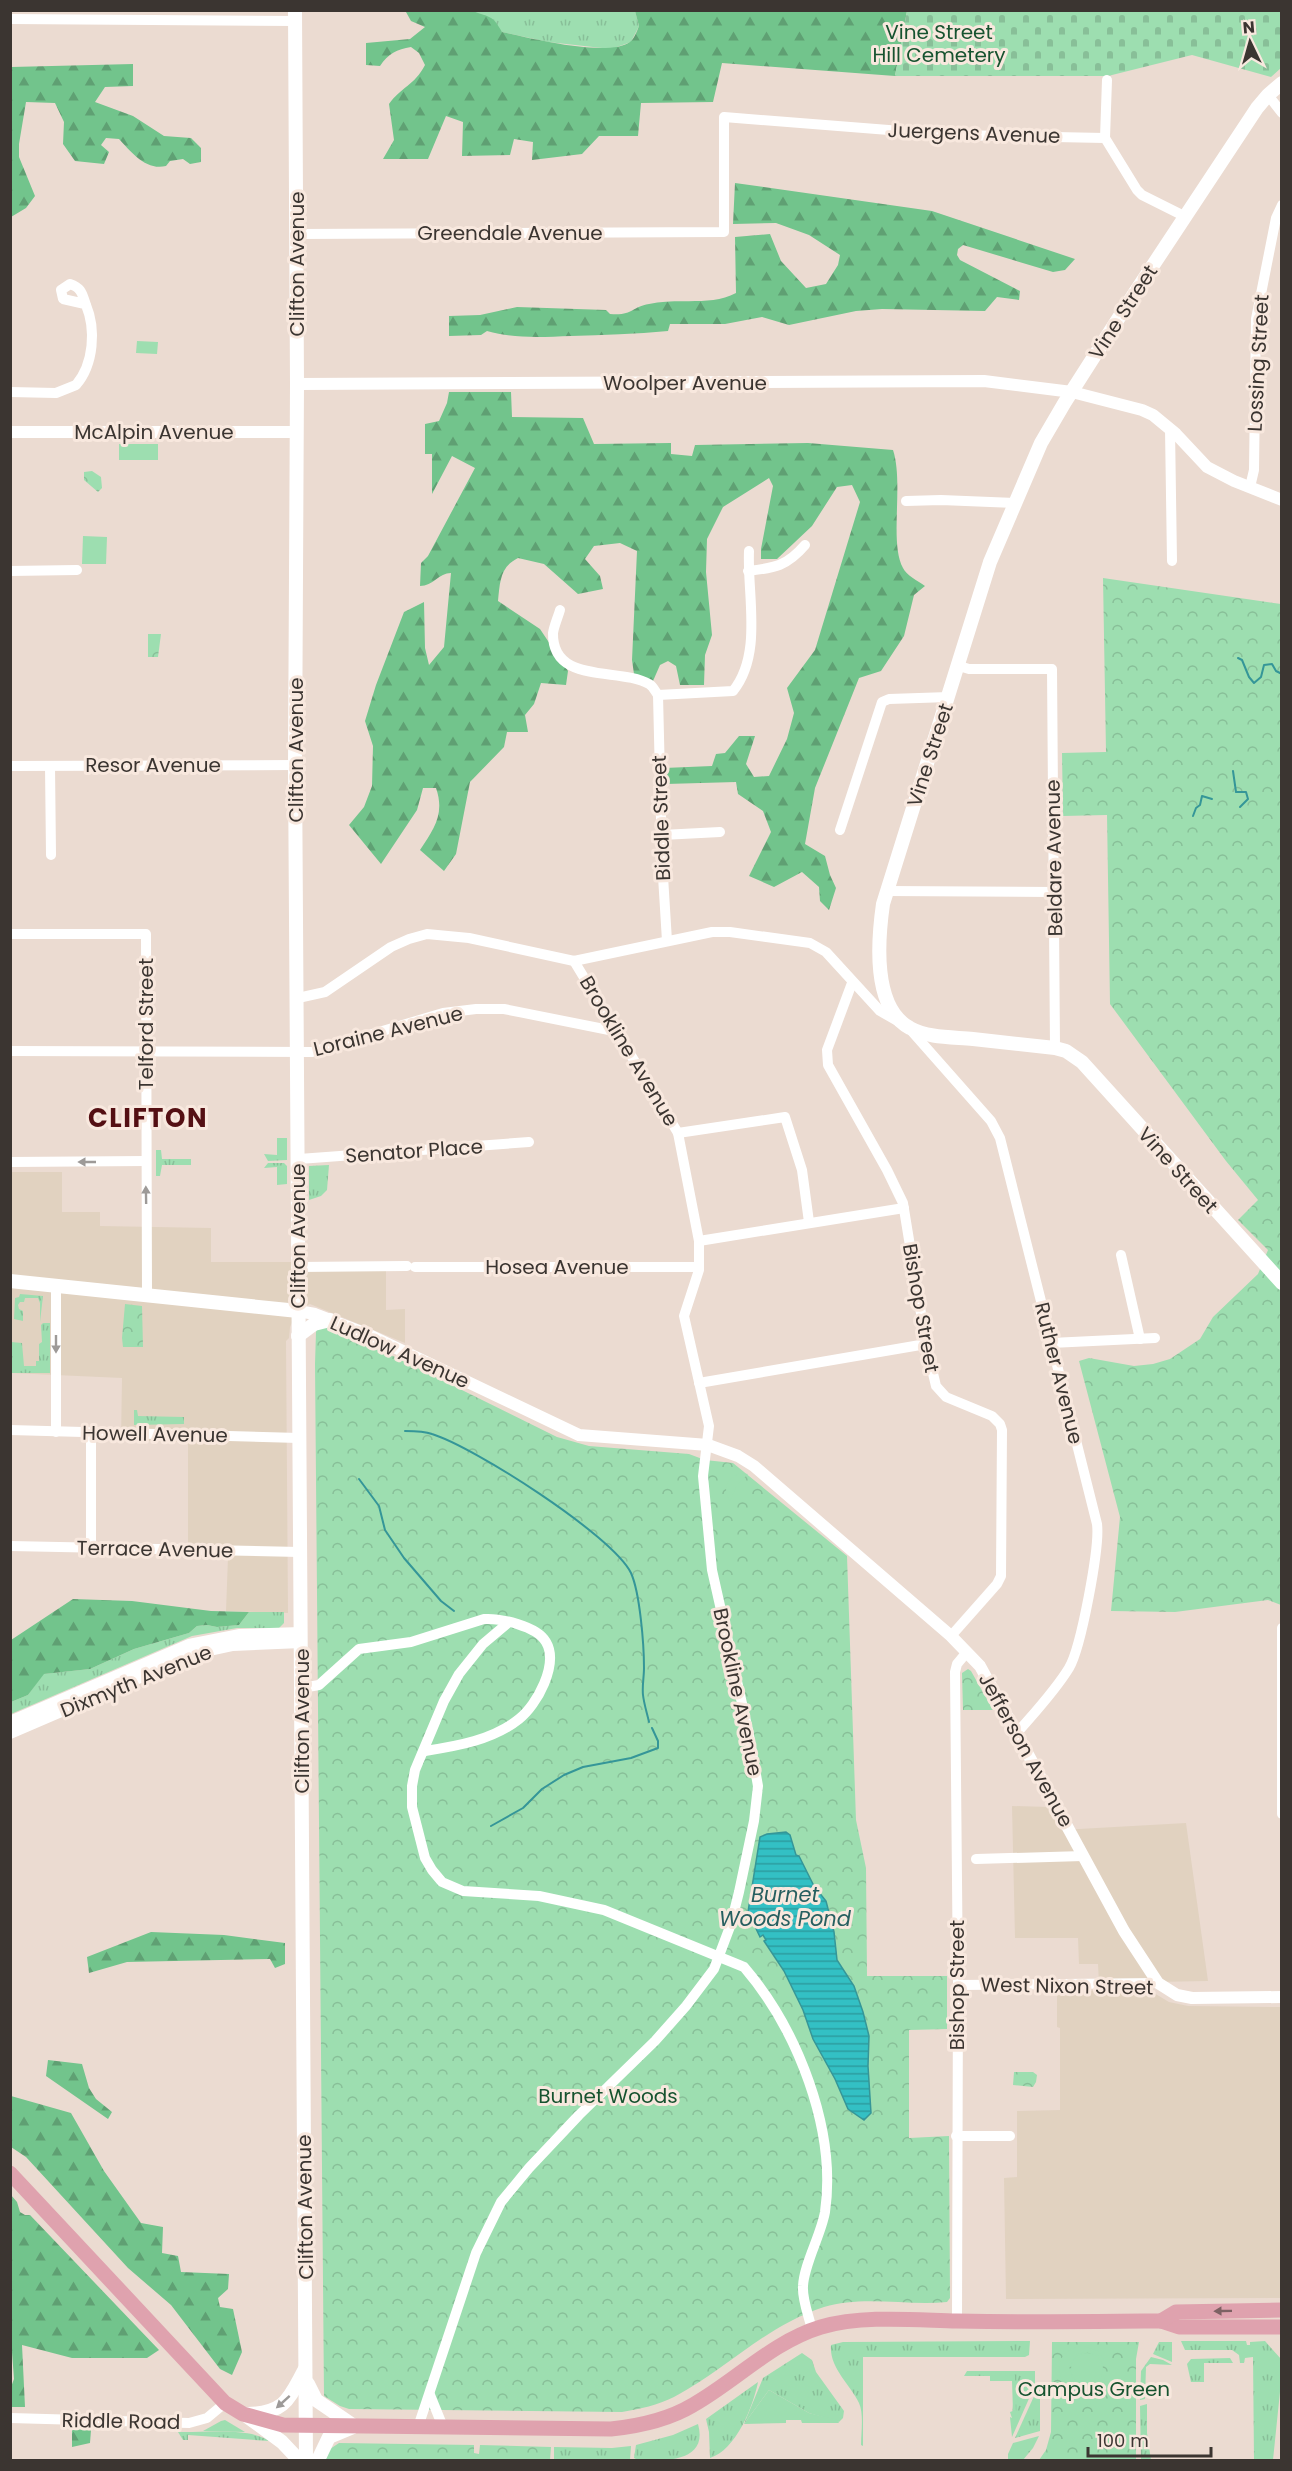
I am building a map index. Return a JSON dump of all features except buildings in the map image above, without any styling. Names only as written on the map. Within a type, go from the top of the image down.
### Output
[{"type":"main road","name":"Clifton Avenue","points":[[295,16],[298,1336],[306,2460]]},
{"type":"main road","name":"Vine Street","points":[[1281,83],[1268,94],[1134,294],[1046,434],[990,562],[887,891],[880,924],[879,966],[893,1010],[908,1027],[929,1035],[1055,1048],[1082,1062],[1281,1283]]},
{"type":"main road","name":"Ludlow Avenue","points":[[10,1281],[298,1311]]},
{"type":"main road","points":[[298,1336],[314,1324],[330,1320]]},
{"type":"main road","points":[[10,2174],[225,2403],[279,2440],[299,2460]]},
{"type":"main road","points":[[1161,2321],[1176,2312],[1281,2310]]},
{"type":"main road","points":[[243,2414],[272,2423],[307,2426],[611,2429],[660,2420],[694,2404],[773,2349],[812,2330],[840,2323],[864,2321],[1161,2321],[1179,2327],[1281,2327]]},
{"type":"main road","points":[[1252,2327],[1281,2334]]},
{"type":"main road","points":[[243,2414],[268,2411],[285,2403],[306,2367]]},
{"type":"main road","points":[[306,2367],[309,2387],[316,2400],[354,2426]]},
{"type":"main road","points":[[318,2460],[329,2437],[354,2426]]},
{"type":"street","points":[[10,19],[295,16]]},
{"type":"street","points":[[1107,80],[1105,138],[1137,190],[1186,217]]},
{"type":"street","points":[[1268,94],[1281,113]]},
{"type":"street","name":"Juergens Avenue","points":[[724,232],[724,117],[952,135],[1105,138]]},
{"type":"street","name":"Lossing Street","points":[[1250,487],[1254,470],[1256,319],[1276,218],[1281,205]]},
{"type":"street","name":"Greendale Avenue","points":[[297,234],[724,232]]},
{"type":"street","points":[[10,392],[56,393],[76,385],[81,380],[89,356],[92,328],[91,314],[85,304]]},
{"type":"street","name":"Woolper Avenue","points":[[297,384],[984,381],[1072,392],[1136,408],[1153,415],[1170,429],[1207,468],[1281,500]]},
{"type":"street","points":[[1170,429],[1172,561]]},
{"type":"street","name":"McAlpin Avenue","points":[[10,432],[297,432]]},
{"type":"street","points":[[906,501],[1015,503]]},
{"type":"street","points":[[748,571],[774,568],[792,560],[805,545]]},
{"type":"street","points":[[560,610],[553,632],[556,647],[564,661],[575,668],[641,680],[651,685],[658,694],[733,691],[740,682],[752,640],[749,551]]},
{"type":"street","points":[[10,571],[77,570]]},
{"type":"street","name":"Beldare Avenue","points":[[958,666],[969,669],[1052,669],[1055,1048]]},
{"type":"street","name":"Biddle Street","points":[[658,694],[667,941]]},
{"type":"street","points":[[840,830],[882,702],[889,699],[949,697]]},
{"type":"street","name":"Resor Avenue","points":[[10,766],[296,765]]},
{"type":"street","points":[[50,766],[51,855]]},
{"type":"street","points":[[662,835],[720,832]]},
{"type":"street","points":[[887,891],[1054,892]]},
{"type":"street","name":"Ruther Avenue","points":[[574,961],[712,932],[730,932],[810,943],[826,951],[852,983],[880,1011],[908,1027],[997,1129],[1099,1535],[1084,1618],[1072,1662],[1017,1733]]},
{"type":"street","name":"Telford Street","points":[[10,934],[146,934],[147,1295]]},
{"type":"street","points":[[298,998],[312,997],[325,992],[391,947],[427,934],[469,938],[574,961]]},
{"type":"street","name":"Brookline Avenue","points":[[418,2427],[472,2264],[489,2223],[501,2202],[529,2168],[579,2115],[655,2041],[714,1969],[739,1892],[754,1821],[758,1786],[748,1730],[711,1570],[703,1476],[709,1426],[684,1316],[699,1267],[699,1241],[678,1133],[574,961]]},
{"type":"street","name":"Bishop Street","points":[[852,983],[826,1057],[828,1065],[887,1170],[904,1208],[933,1378],[941,1393],[992,1416],[1002,1430],[1001,1576],[998,1584],[951,1636]]},
{"type":"street","name":"Loraine Avenue","points":[[10,1052],[312,1052],[443,1013],[476,1009],[504,1009],[619,1032]]},
{"type":"street","points":[[678,1133],[785,1117],[802,1170],[809,1222]]},
{"type":"street","name":"Senator Place","points":[[299,1159],[529,1142]]},
{"type":"street","points":[[10,1162],[146,1161]]},
{"type":"street","points":[[699,1241],[904,1208]]},
{"type":"street","points":[[1121,1255],[1140,1339]]},
{"type":"street","name":"Hosea Avenue","points":[[298,1267],[699,1267]]},
{"type":"street","points":[[56,1286],[57,1432]]},
{"type":"street","name":"Ludlow Avenue","points":[[298,1311],[315,1314],[400,1349],[579,1435],[708,1445]]},
{"type":"street","points":[[1051,1343],[1155,1338]]},
{"type":"street","points":[[699,1383],[926,1344]]},
{"type":"street","name":"Howell Avenue","points":[[10,1430],[299,1438]]},
{"type":"street","points":[[91,1433],[91,1547]]},
{"type":"street","name":"Jefferson Avenue","points":[[708,1445],[738,1456],[754,1466],[951,1636],[986,1673],[1124,1931],[1158,1983]]},
{"type":"street","name":"Terrace Avenue","points":[[10,1546],[300,1552]]},
{"type":"street","points":[[302,1688],[319,1685],[359,1649],[411,1642],[484,1619],[496,1618],[509,1622],[538,1633],[548,1643],[547,1674],[537,1698],[524,1715],[495,1733],[456,1746],[424,1751]]},
{"type":"street","points":[[509,1622],[483,1644],[459,1674],[444,1701],[415,1770],[412,1807],[425,1858],[442,1882],[453,1888],[476,1894],[528,1895],[583,1904],[648,1926],[744,1967],[763,1991],[798,2054],[816,2106],[824,2144],[826,2185],[823,2220],[803,2284],[803,2294],[812,2330]]},
{"type":"street","points":[[1281,1628],[1281,1814]]},
{"type":"street","name":"Dixmyth Avenue","points":[[10,1722],[189,1645],[240,1635],[301,1637]]},
{"type":"street","name":"Dixmyth Avenue","points":[[10,1733],[196,1653],[233,1645],[301,1637]]},
{"type":"street","name":"Bishop Street","points":[[957,2321],[958,1985],[955,1672],[957,1664],[967,1652]]},
{"type":"street","points":[[976,1859],[1083,1856]]},
{"type":"street","name":"West Nixon Street","points":[[958,1985],[1158,1983],[1177,1995],[1192,1998],[1281,1997]]},
{"type":"street","points":[[956,2136],[1010,2136]]},
{"type":"street","points":[[430,2395],[443,2427]]},
{"type":"street","name":"Riddle Road","points":[[10,2418],[189,2423],[207,2418],[225,2403]]},
{"type":"shaded area","points":[[11,1172],[62,1172],[62,1212],[100,1212],[100,1226],[211,1228],[211,1262],[298,1262],[386,1267],[386,1310],[405,1309],[405,1343],[310,1304],[298,1310],[286,1341],[288,1613],[226,1611],[228,1557],[188,1556],[188,1442],[121,1440],[122,1378],[11,1373]]},
{"type":"shaded area","points":[[1012,1806],[1049,1807],[1061,1830],[1186,1823],[1208,1981],[1099,1983],[1098,1964],[1079,1964],[1078,1938],[1015,1938]]},
{"type":"shaded area","points":[[1149,1990],[1169,2002],[1188,2006],[1281,2007],[1281,2298],[1006,2299],[1004,2178],[1017,2177],[1017,2111],[1060,2110],[1060,2028],[1057,2027],[1057,1991]]},
{"type":"green space","points":[[394,11],[473,11],[493,19],[502,32],[568,45],[605,48],[631,41],[639,26],[635,11],[907,11],[895,76],[722,63],[713,102],[641,103],[638,136],[599,136],[582,154],[532,160],[533,142],[514,139],[510,155],[462,156],[463,122],[446,116],[428,159],[383,159],[394,140],[389,104],[416,78],[425,65],[419,53],[411,47],[393,53],[380,66],[366,65],[366,43],[410,39],[425,27],[411,21],[406,12]]},
{"type":"green space","points":[[473,11],[635,11],[639,26],[631,42],[611,49],[548,42],[502,32]]},
{"type":"green space","name":"Vine Street Hill Cemetery","points":[[907,11],[1281,11],[1281,68],[1271,77],[1192,55],[1108,76],[895,76]]},
{"type":"green space","points":[[133,64],[133,86],[105,87],[95,102],[133,116],[164,136],[191,138],[201,148],[201,162],[190,164],[183,159],[170,161],[166,166],[152,166],[140,159],[119,139],[106,138],[101,145],[109,152],[104,164],[75,161],[63,144],[64,122],[55,103],[26,102],[19,157],[35,196],[26,208],[11,217],[11,67]]},
{"type":"green space","points":[[735,183],[932,211],[1075,259],[1065,270],[1053,272],[963,245],[958,249],[957,255],[960,260],[1020,291],[1019,300],[997,297],[985,311],[882,309],[856,311],[789,325],[762,317],[725,324],[670,324],[668,331],[644,333],[529,337],[487,331],[481,335],[449,336],[449,316],[480,315],[517,307],[606,310],[610,314],[618,314],[660,302],[705,301],[726,297],[736,293],[735,237],[770,234],[781,261],[806,288],[826,284],[838,265],[840,255],[809,235],[776,223],[733,224]]},
{"type":"green space","points":[[137,341],[158,342],[157,354],[136,353]]},
{"type":"green space","points":[[449,392],[511,392],[512,417],[583,418],[594,444],[671,443],[671,454],[692,456],[695,445],[808,443],[893,450],[897,479],[899,557],[907,573],[925,586],[914,595],[904,636],[881,671],[859,678],[815,788],[805,844],[825,856],[836,888],[829,910],[820,901],[819,887],[802,872],[774,887],[749,876],[771,832],[763,811],[738,794],[736,782],[666,784],[664,768],[712,766],[716,754],[725,753],[739,736],[755,736],[746,764],[754,777],[769,776],[787,739],[794,713],[787,688],[815,650],[860,502],[852,485],[837,487],[812,526],[777,559],[761,559],[773,486],[769,478],[723,507],[707,539],[706,572],[712,635],[705,655],[704,685],[680,685],[676,666],[668,661],[660,665],[653,681],[634,674],[632,660],[637,551],[620,543],[594,546],[585,559],[600,576],[603,589],[578,594],[544,564],[518,558],[512,562],[502,576],[498,601],[540,629],[568,671],[566,685],[541,683],[534,704],[525,715],[528,732],[507,732],[504,747],[470,782],[456,854],[444,871],[420,850],[434,828],[439,814],[436,788],[423,788],[417,810],[381,864],[349,825],[364,807],[372,786],[373,746],[365,721],[404,612],[424,602],[425,648],[429,665],[444,647],[451,573],[420,586],[421,563],[428,556],[475,468],[452,456],[432,494],[432,454],[425,454],[425,424],[439,421]]},
{"type":"green space","points":[[119,444],[158,444],[158,460],[119,460]]},
{"type":"green space","points":[[92,471],[101,477],[102,488],[98,492],[84,480],[84,472]]},
{"type":"green space","points":[[83,536],[107,537],[106,564],[82,564]]},
{"type":"green space","points":[[1103,578],[1281,604],[1281,1605],[1268,1600],[1175,1612],[1111,1611],[1120,1517],[1079,1361],[1089,1358],[1134,1366],[1170,1359],[1200,1339],[1213,1317],[1258,1274],[1268,1250],[1238,1220],[1258,1200],[1226,1161],[1110,1004],[1107,815],[1063,816],[1062,753],[1106,752]]},
{"type":"green space","points":[[148,634],[161,634],[158,657],[148,657]]},
{"type":"green space","points":[[277,1138],[287,1138],[287,1160],[268,1161],[264,1154],[277,1155]]},
{"type":"green space","points":[[156,1150],[161,1150],[162,1159],[191,1159],[191,1165],[162,1165],[160,1176],[156,1176]]},
{"type":"green space","points":[[268,1163],[284,1163],[287,1166],[287,1184],[277,1185],[277,1167],[264,1168]]},
{"type":"green space","points":[[329,1165],[327,1190],[321,1196],[309,1200],[309,1166]]},
{"type":"green space","points":[[20,1294],[43,1296],[40,1322],[38,1298],[25,1298],[24,1302],[20,1302],[18,1305],[23,1311],[23,1321],[14,1319],[15,1298]]},
{"type":"green space","points":[[125,1304],[142,1306],[143,1347],[123,1347]]},
{"type":"green space","points":[[43,1323],[50,1323],[50,1373],[11,1373],[11,1342],[22,1343],[24,1366],[36,1366],[36,1361],[39,1361]]},
{"type":"green space","name":"Burnet Woods","points":[[325,1327],[395,1357],[557,1437],[589,1446],[689,1454],[705,1460],[733,1463],[847,1556],[856,1820],[866,1868],[867,1976],[947,1976],[947,2029],[909,2030],[909,2138],[949,2136],[950,2298],[947,2302],[870,2301],[824,2307],[782,2326],[674,2397],[622,2412],[349,2409],[324,2396],[315,1364],[316,1332],[317,1329]]},
{"type":"green space","points":[[134,1410],[137,1410],[138,1416],[184,1417],[184,1424],[134,1425]]},
{"type":"green space","points":[[740,1473],[748,1474],[737,1485],[730,1501],[726,1492],[727,1484]]},
{"type":"green space","points":[[73,1599],[132,1601],[211,1611],[249,1612],[239,1625],[197,1626],[189,1633],[134,1649],[90,1669],[44,1674],[28,1695],[11,1702],[11,1640]]},
{"type":"green space","points":[[249,1612],[284,1612],[284,1623],[279,1628],[237,1628],[192,1636],[11,1714],[11,1702],[28,1695],[43,1674],[90,1669],[134,1649],[189,1633],[197,1626],[239,1625]]},
{"type":"green space","points":[[968,1669],[993,1710],[963,1710],[962,1673]]},
{"type":"green space","points":[[151,1932],[224,1935],[285,1943],[285,1964],[275,1968],[270,1959],[127,1962],[89,1973],[87,1957]]},
{"type":"green space","points":[[48,2060],[82,2064],[89,2088],[96,2099],[112,2112],[108,2119],[46,2076]]},
{"type":"green space","points":[[1014,2072],[1033,2072],[1037,2075],[1033,2087],[1013,2085]]},
{"type":"green space","points":[[11,2096],[71,2113],[104,2171],[141,2223],[163,2227],[162,2253],[178,2256],[181,2272],[229,2274],[228,2289],[218,2298],[220,2307],[233,2309],[242,2352],[232,2375],[220,2369],[171,2305],[128,2268],[26,2157],[11,2147]]},
{"type":"green space","points":[[11,2195],[17,2202],[20,2212],[30,2215],[159,2350],[147,2358],[72,2358],[22,2345],[25,2407],[11,2407],[11,2387],[14,2379],[10,2326]]},
{"type":"green space","points":[[1030,2341],[1029,2355],[1025,2357],[863,2357],[863,2446],[861,2445],[861,2407],[833,2361],[831,2353],[831,2345],[843,2342]]},
{"type":"green space","points":[[1181,2341],[1246,2341],[1247,2345],[1250,2345],[1250,2342],[1265,2341],[1281,2359],[1281,2382],[1273,2460],[1254,2460],[1253,2357],[1245,2358],[1244,2363],[1240,2363],[1239,2355],[1232,2350],[1185,2350]]},
{"type":"green space","name":"Campus Green","points":[[1052,2342],[1139,2342],[1136,2359],[1136,2460],[1039,2460],[1046,2450],[1051,2432]]},
{"type":"green space","points":[[1159,2342],[1172,2342],[1172,2362],[1153,2354]]},
{"type":"green space","points":[[1083,2346],[1098,2351],[1104,2360],[1092,2351],[1077,2354],[1069,2366],[1073,2381],[1084,2387],[1094,2386],[1102,2379],[1106,2368],[1102,2384],[1086,2393],[1075,2392],[1067,2387],[1059,2368],[1062,2358],[1069,2350]]},
{"type":"green space","points":[[802,2353],[812,2360],[816,2372],[844,2411],[843,2418],[839,2422],[809,2413],[769,2390],[744,2424],[763,2378]]},
{"type":"green space","points":[[1087,2353],[1098,2358],[1103,2369],[1098,2380],[1087,2385],[1076,2380],[1071,2369],[1076,2358]]},
{"type":"green space","points":[[1151,2357],[1172,2365],[1150,2364],[1146,2367],[1145,2399],[1140,2400],[1141,2371]]},
{"type":"green space","points":[[1230,2358],[1233,2363],[1204,2363],[1204,2382],[1191,2382],[1187,2364],[1191,2359]]},
{"type":"green space","points":[[967,2371],[1035,2371],[1035,2385],[1012,2437],[1010,2417],[1012,2418],[1015,2376],[964,2376]]},
{"type":"green space","points":[[1015,2375],[1016,2414],[1012,2418],[1010,2412],[1013,2411],[1012,2381],[990,2381],[990,2376]]},
{"type":"green space","points":[[758,2382],[742,2426],[728,2446],[710,2458],[706,2419]]},
{"type":"green space","points":[[1040,2383],[1040,2431],[1015,2438]]},
{"type":"green space","points":[[769,2390],[809,2413],[837,2420],[839,2423],[802,2423],[801,2420],[786,2420],[786,2423],[744,2424]]},
{"type":"green space","points":[[1147,2404],[1147,2433],[1151,2460],[1141,2460],[1140,2406]]},
{"type":"green space","points":[[225,2420],[245,2432],[203,2431],[221,2421]]},
{"type":"green space","points":[[698,2424],[700,2437],[697,2446],[690,2453],[671,2459],[638,2460],[634,2458],[636,2445],[673,2435]]},
{"type":"green space","points":[[72,2429],[91,2430],[90,2443],[72,2447]]},
{"type":"green space","points":[[178,2432],[238,2432],[269,2441],[188,2435],[188,2440],[183,2440]]},
{"type":"green space","points":[[1039,2436],[1023,2460],[1008,2460],[1013,2443]]},
{"type":"green space","points":[[339,2443],[474,2445],[474,2453],[479,2454],[480,2445],[551,2447],[550,2460],[325,2460],[330,2449]]},
{"type":"green space","points":[[631,2446],[630,2460],[554,2460],[554,2447]]},
{"type":"water","name":"Burnet Woods Pond","points":[[786,1832],[790,1835],[796,1855],[799,1856],[814,1886],[826,1901],[834,1932],[837,1960],[854,1986],[863,2012],[869,2036],[871,2113],[864,2120],[848,2109],[813,2039],[803,2010],[784,1971],[764,1941],[766,1940],[763,1935],[760,1937],[748,1912],[760,1837]]},
{"type":"waterway","points":[[1238,658],[1242,660],[1254,683],[1261,677],[1264,665],[1272,664],[1276,671],[1282,674]]},
{"type":"waterway","points":[[1233,771],[1236,792],[1246,792],[1248,799],[1240,807]]},
{"type":"waterway","points":[[1193,816],[1200,805],[1202,796],[1212,799]]},
{"type":"waterway","points":[[405,1431],[432,1434],[478,1456],[571,1516],[619,1557],[631,1573],[637,1593],[643,1646],[643,1695],[649,1722]]},
{"type":"waterway","points":[[359,1479],[379,1506],[385,1530],[404,1558],[441,1601],[454,1611]]},
{"type":"waterway","points":[[491,1826],[523,1808],[542,1789],[564,1775],[583,1767],[631,1758],[658,1748],[658,1741],[652,1728]]},
{"type":"district","name":"CLIFTON","points":[[148,1118]]}]
